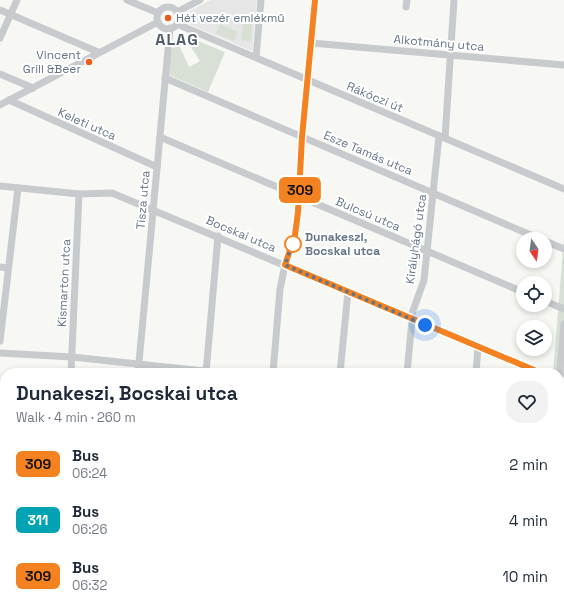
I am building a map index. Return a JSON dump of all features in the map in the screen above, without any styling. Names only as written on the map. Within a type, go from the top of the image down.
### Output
[{"type":"street","points":[[0,38],[16,0]]},
{"type":"street","points":[[126,0],[158,13]]},
{"type":"street","points":[[158,13],[158,22],[162,26],[170,28],[177,24],[179,18],[174,10],[172,0]]},
{"type":"street","points":[[158,13],[165,8],[174,10],[200,0]]},
{"type":"street","points":[[256,57],[261,0]]},
{"type":"street","points":[[273,368],[280,289],[285,265],[295,235],[300,197],[302,137],[314,0]]},
{"type":"street","name":"Királyhágó utca","points":[[407,368],[411,319],[424,280],[433,193],[442,137],[454,0]]},
{"type":"street","points":[[0,10],[98,52]]},
{"type":"street","points":[[0,105],[98,52],[158,22]]},
{"type":"street","name":"Rákóczi út","points":[[177,24],[564,189]]},
{"type":"street","name":"Tisza utca","points":[[139,368],[170,28]]},
{"type":"street","name":"Alkotmány utca","points":[[311,43],[564,65]]},
{"type":"street","points":[[0,74],[32,88]]},
{"type":"street","name":"Esze Tamás utca","points":[[166,78],[524,232]]},
{"type":"street","name":"Keleti utca","points":[[9,100],[157,167]]},
{"type":"street","name":"Bulcsú utca","points":[[160,137],[516,289]]},
{"type":"street","name":"Bocskai utca","points":[[0,186],[79,194],[112,193],[218,236],[529,368]]},
{"type":"street","points":[[0,341],[18,188]]},
{"type":"street","name":"Kismarton utca","points":[[71,368],[79,194]]},
{"type":"street","points":[[206,368],[218,236]]},
{"type":"street","points":[[552,244],[564,250]]},
{"type":"street","points":[[0,267],[8,268]]},
{"type":"street","points":[[340,368],[348,292]]},
{"type":"street","points":[[552,304],[564,310]]},
{"type":"street","points":[[560,368],[564,324]]},
{"type":"street","points":[[476,368],[478,347]]},
{"type":"street","points":[[0,353],[72,357],[168,368]]},
{"type":"shaded area","points":[[211,0],[257,0],[252,51],[184,22],[184,14]]},
{"type":"shaded area","points":[[243,23],[252,23],[251,41],[241,40]]},
{"type":"shaded area","points":[[220,24],[238,32],[234,41],[216,33]]},
{"type":"shaded area","points":[[193,39],[225,52],[208,92],[169,75],[171,49],[179,45],[189,67],[200,61],[187,41]]},
{"type":"shaded area","points":[[564,237],[564,368],[553,368]]},
{"type":"bus line","name":"309","points":[[315,0],[309,76],[302,137],[300,197],[295,235],[285,265],[412,320],[529,368]]},
{"type":"place","name":"Hét vezér emlékmű","points":[[168,18]]},
{"type":"place","name":"Vincent Grill &Beer","points":[[89,62]]},
{"type":"place","name":"Dunakeszi, Bocskai utca","points":[[293,244]]},
{"type":"district","name":"ALAG","points":[[177,39]]},
{"type":"route","points":[[293,244],[293,242],[285,265],[425,325]]}]
